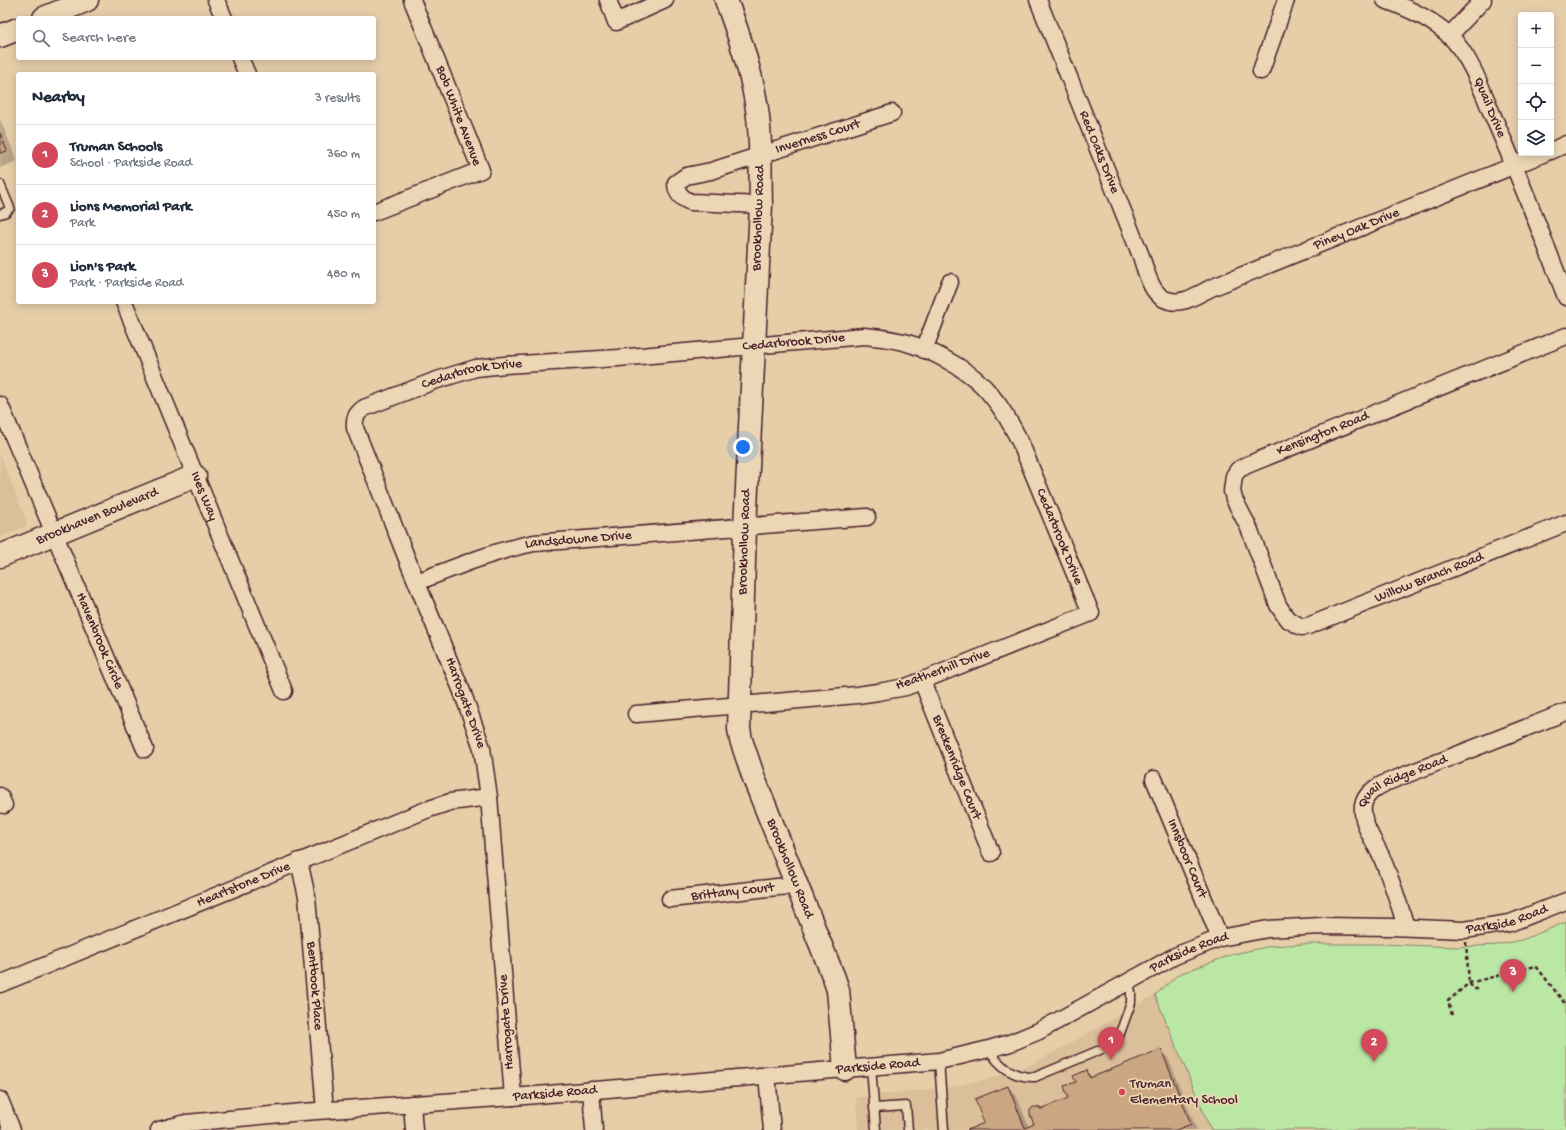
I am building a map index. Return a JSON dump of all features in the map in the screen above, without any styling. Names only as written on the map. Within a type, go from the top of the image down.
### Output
[{"type":"street","points":[[49,16],[87,0]]},
{"type":"street","points":[[216,0],[223,16]]},
{"type":"street","name":"Bob White Avenue","points":[[376,211],[481,170],[412,0]]},
{"type":"street","points":[[608,0],[616,22],[665,0]]},
{"type":"street","name":"Brookhollow Road","points":[[726,0],[742,45],[754,92],[759,124],[761,205],[745,528],[739,729],[741,740],[755,781],[796,886],[830,966],[838,990],[845,1069]]},
{"type":"street","name":"Red Oaks Drive","points":[[1038,0],[1141,256],[1150,284],[1157,294],[1167,300]]},
{"type":"street","points":[[1261,71],[1286,0]]},
{"type":"street","name":"Quail Drive","points":[[1385,0],[1418,14],[1436,25],[1459,47],[1476,77],[1514,166],[1566,297]]},
{"type":"street","points":[[1449,36],[1483,0]]},
{"type":"street","points":[[0,36],[16,30]]},
{"type":"street","points":[[241,60],[246,72]]},
{"type":"street","name":"Inverness Court","points":[[761,205],[691,202],[683,199],[676,187],[676,183],[686,176],[711,171],[892,113]]},
{"type":"street","points":[[1554,150],[1566,144]]},
{"type":"street","name":"Piney Oak Drive","points":[[1167,300],[1186,300],[1218,285],[1538,156]]},
{"type":"street","points":[[924,350],[950,282]]},
{"type":"street","name":"Ives Way","points":[[125,304],[284,691]]},
{"type":"street","name":"Cedarbrook Drive","points":[[354,421],[358,413],[364,408],[434,381],[476,368],[618,358],[864,336],[904,342],[924,350],[960,369],[981,384],[1002,409],[1021,444],[1091,613]]},
{"type":"street","name":"Kensington Road","points":[[1292,622],[1287,619],[1278,605],[1249,528],[1234,499],[1232,482],[1238,470],[1251,463],[1566,336]]},
{"type":"street","name":"Havenbrook Circle","points":[[0,405],[145,749]]},
{"type":"street","name":"Harrogate Drive","points":[[354,421],[355,428],[475,724],[482,748],[489,797],[513,1097]]},
{"type":"street","name":"Brookhaven Boulevard","points":[[0,556],[195,476]]},
{"type":"street","name":"Landsdowne Drive","points":[[418,582],[479,557],[508,548],[534,543],[745,528],[867,517]]},
{"type":"street","name":"Willow Branch Road","points":[[1292,622],[1302,627],[1308,626],[1566,523]]},
{"type":"street","name":"Heatherhill Drive","points":[[636,714],[878,692],[906,687],[1091,613]]},
{"type":"street","name":"Breckenridge Court","points":[[922,681],[991,852]]},
{"type":"street","name":"Quail Ridge Road","points":[[1406,927],[1396,894],[1364,818],[1363,806],[1368,795],[1371,791],[1385,783],[1566,712]]},
{"type":"street","name":"Innsboor Court","points":[[1154,779],[1220,938]]},
{"type":"street","name":"Heartstone Drive","points":[[0,984],[442,804],[465,799],[489,797]]},
{"type":"street","name":"Bentbook Place","points":[[299,861],[307,897],[325,1110]]},
{"type":"street","name":"Brittany Court","points":[[670,899],[796,886]]},
{"type":"street","name":"Parkside Road","points":[[158,1130],[186,1122],[224,1124],[325,1110],[513,1097],[939,1061],[989,1049],[1039,1031],[1175,956],[1220,938],[1268,929],[1321,926],[1406,927],[1464,930],[1510,923],[1566,901]]},
{"type":"street","points":[[767,1075],[772,1130]]},
{"type":"street","points":[[591,1090],[594,1130]]},
{"type":"street","points":[[0,1100],[12,1130]]},
{"type":"street","points":[[412,1104],[414,1130]]},
{"type":"lane","points":[[0,184],[10,208],[6,212],[0,214]]},
{"type":"lane","points":[[989,1049],[994,1059],[1009,1071],[1028,1077],[1035,1077],[1107,1047],[1119,1036],[1131,1003],[1131,992],[1128,982]]},
{"type":"lane","points":[[939,1061],[944,1130]]},
{"type":"lane","points":[[871,1067],[876,1130]]},
{"type":"lane","points":[[874,1108],[906,1106],[908,1130]]},
{"type":"path","points":[[1464,930],[1469,983],[1474,989],[1481,989]]},
{"type":"path","points":[[1452,1015],[1448,1001],[1469,983],[1536,966],[1566,1005]]},
{"type":"shaded area","points":[[0,454],[26,519],[26,526],[0,538]]},
{"type":"shaded area","points":[[1155,995],[1211,1130],[858,1130],[856,1097],[952,1087],[995,1077],[1029,1065],[1049,1055]]},
{"type":"green space","points":[[1566,922],[1566,1130],[1211,1130],[1155,995],[1179,974],[1234,954],[1271,946],[1303,944],[1380,944],[1458,947],[1497,945],[1522,940]]},
{"type":"building","points":[[0,133],[7,151],[0,153]]},
{"type":"building","name":"Truman Elementary School","points":[[1161,1049],[1191,1124],[1176,1130],[967,1130],[984,1123],[975,1099],[1008,1086],[1025,1128],[1034,1124],[1030,1115],[1030,1110],[1033,1107],[1038,1107],[1041,1109],[1068,1098],[1064,1086],[1076,1082],[1073,1076],[1087,1070],[1090,1078]]},
{"type":"place","name":"Lion's Park","points":[[1513,992]]},
{"type":"place","name":"Truman Schools","points":[[1111,1060]]},
{"type":"place","name":"Lions Memorial Park","points":[[1374,1062]]},
{"type":"place","name":"Truman Elementary School","points":[[1122,1092]]}]
